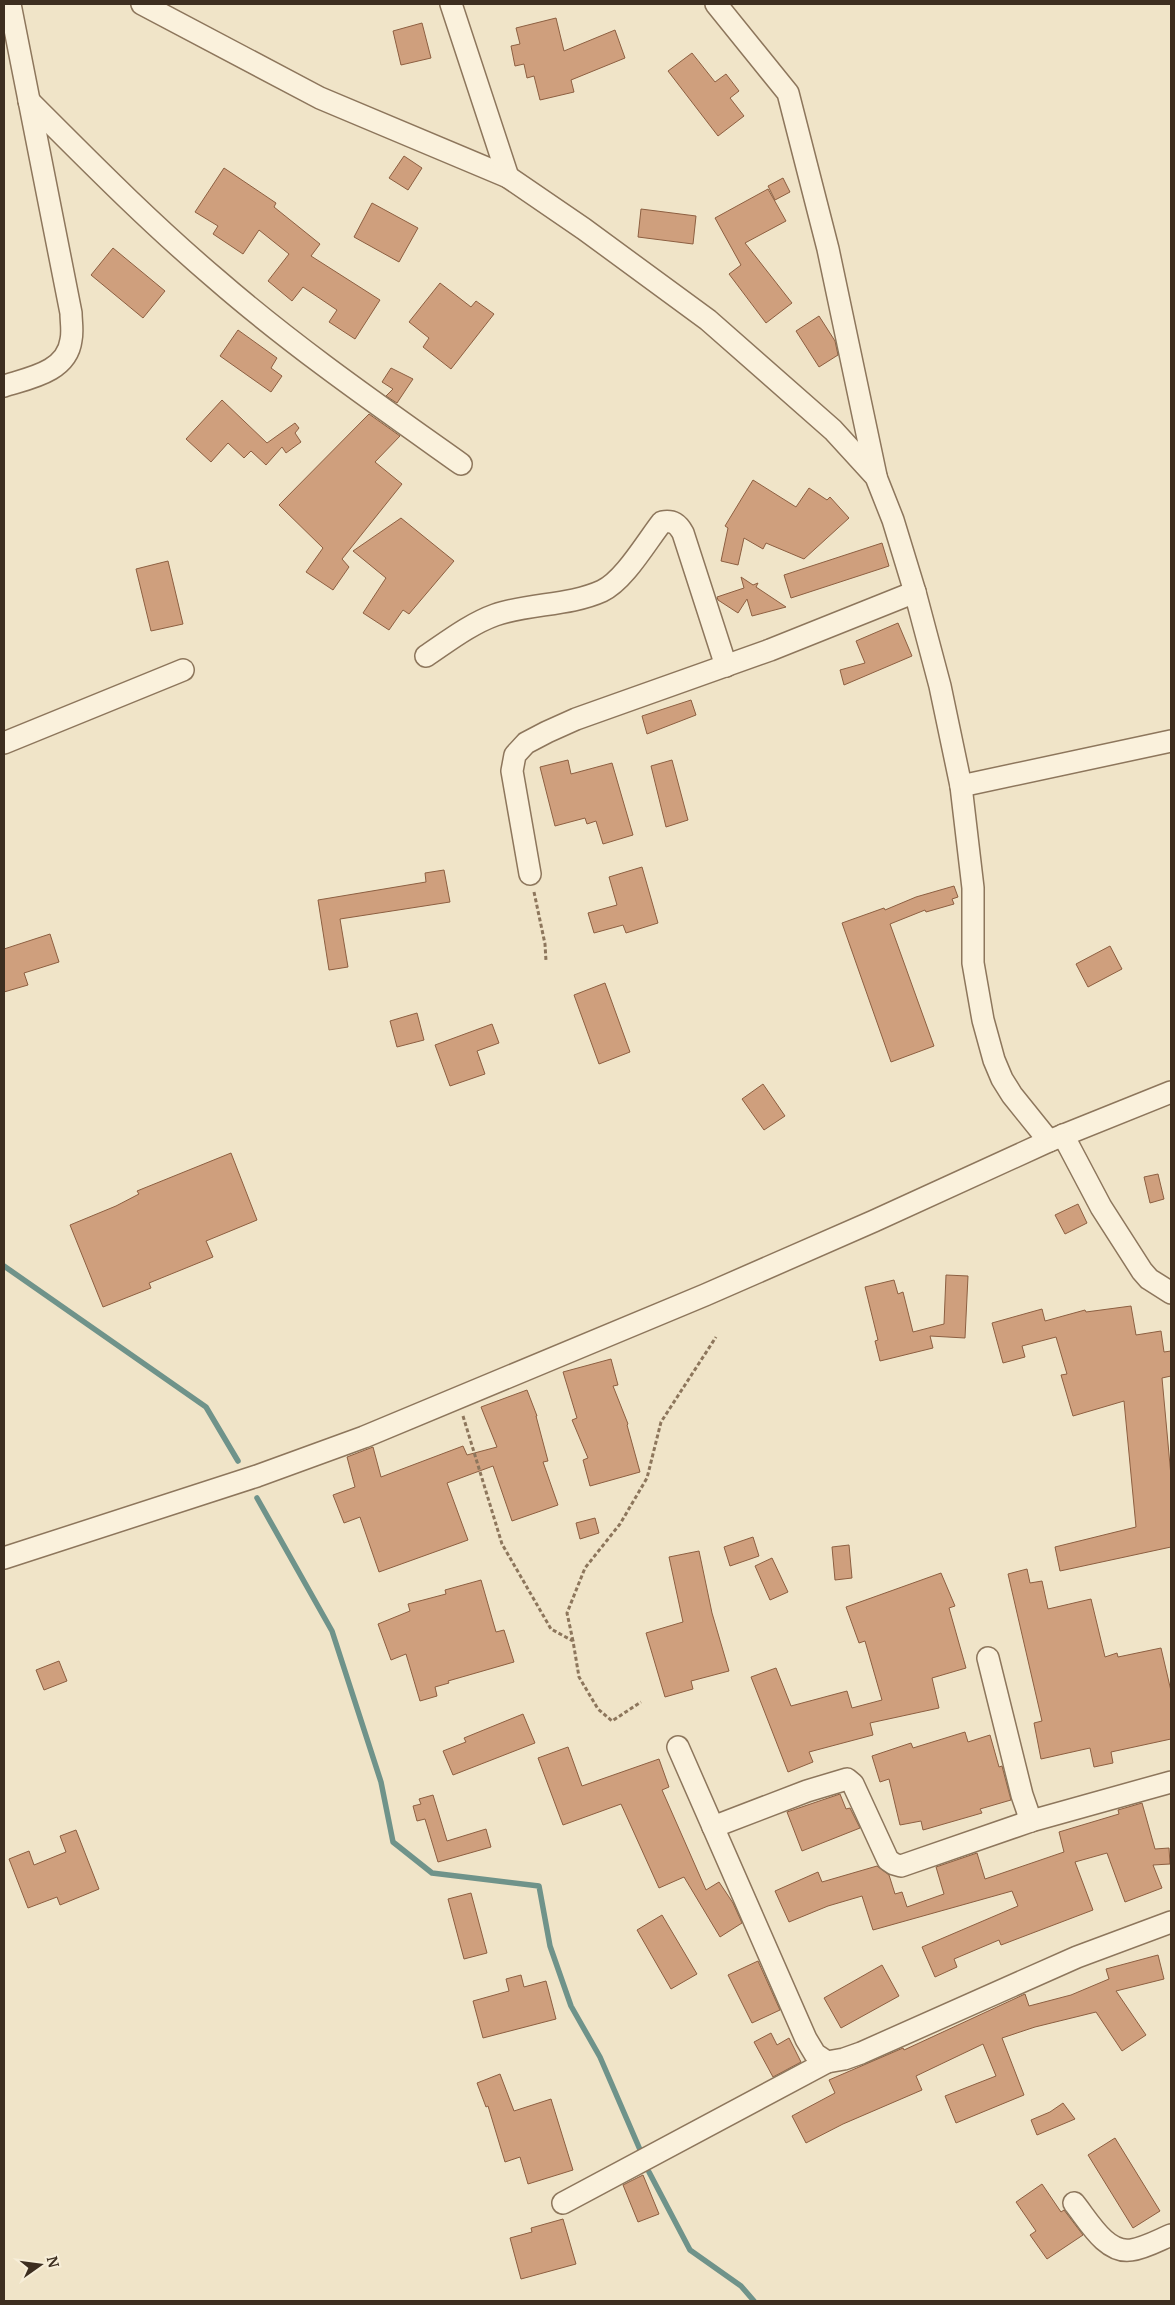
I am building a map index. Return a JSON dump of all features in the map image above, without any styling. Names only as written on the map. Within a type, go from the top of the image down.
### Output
[{"type":"street","points":[[4,386],[42,374],[63,361],[71,342],[71,312],[10,4]]},
{"type":"street","points":[[142,4],[320,98],[508,177],[584,229],[708,320],[833,430],[876,477]]},
{"type":"street","points":[[451,4],[508,177]]},
{"type":"street","points":[[716,4],[788,94],[828,249],[876,477],[893,520],[915,592],[940,686],[961,786],[973,888],[973,963],[983,1020],[994,1060],[1002,1079],[1012,1095],[1056,1138],[1142,1272],[1148,1279],[1171,1293]]},
{"type":"street","points":[[29,101],[140,212],[216,280],[349,385],[461,464]]},
{"type":"street","points":[[426,656],[476,624],[495,615],[578,598],[603,590],[618,578],[662,522],[670,521],[678,525],[683,533],[726,666]]},
{"type":"street","points":[[530,874],[512,771],[515,755],[526,743],[576,719],[726,666],[915,592]]},
{"type":"street","points":[[4,743],[183,670]]},
{"type":"street","points":[[961,786],[1171,741]]},
{"type":"street","points":[[4,1558],[309,1458],[457,1399],[789,1258],[1056,1138],[1171,1092]]},
{"type":"street","points":[[988,1658],[1022,1795],[1031,1821]]},
{"type":"street","points":[[678,1747],[806,2039],[814,2054],[827,2062]]},
{"type":"street","points":[[713,1827],[807,1791],[847,1779],[853,1784],[888,1860],[901,1866],[1031,1821],[1171,1782]]},
{"type":"street","points":[[563,2203],[827,2062],[861,2053],[1077,1957],[1171,1922]]},
{"type":"street","points":[[1074,2203],[1106,2242],[1115,2249],[1131,2250],[1171,2235]]},
{"type":"path","points":[[530,874],[545,944],[546,961]]},
{"type":"path","points":[[641,1702],[612,1721],[598,1709],[579,1676],[567,1613],[585,1568],[620,1524],[647,1478],[661,1422],[716,1337]]},
{"type":"path","points":[[457,1399],[502,1544],[551,1629],[573,1641]]},
{"type":"building","points":[[556,18],[564,51],[615,30],[625,58],[571,80],[574,92],[540,100],[534,76],[527,78],[524,64],[515,66],[511,46],[520,44],[516,28]]},
{"type":"building","points":[[422,23],[431,58],[401,65],[393,31]]},
{"type":"building","points":[[692,53],[715,82],[726,74],[739,91],[730,98],[744,116],[718,136],[668,71]]},
{"type":"building","points":[[404,156],[422,168],[408,190],[389,178]]},
{"type":"building","points":[[224,168],[276,203],[274,207],[320,244],[311,256],[380,300],[355,339],[329,322],[337,310],[303,287],[292,301],[268,281],[289,254],[259,230],[243,254],[213,234],[218,226],[195,212]]},
{"type":"building","points":[[783,178],[790,192],[775,200],[768,186]]},
{"type":"building","points":[[768,189],[786,221],[745,243],[792,303],[766,323],[729,274],[741,265],[715,218]]},
{"type":"building","points":[[372,203],[418,228],[399,262],[354,237]]},
{"type":"building","points":[[641,209],[696,216],[693,244],[638,237]]},
{"type":"building","points":[[113,248],[165,291],[143,318],[91,275]]},
{"type":"building","points":[[440,283],[471,307],[476,301],[494,314],[451,369],[423,347],[429,338],[409,322]]},
{"type":"building","points":[[819,316],[835,341],[838,355],[819,367],[796,331]]},
{"type":"building","points":[[238,330],[277,358],[271,368],[282,376],[271,392],[220,356]]},
{"type":"building","points":[[391,368],[413,379],[397,403],[386,396],[393,389],[382,382]]},
{"type":"building","points":[[222,400],[267,443],[295,423],[299,428],[295,433],[301,442],[286,453],[282,447],[266,465],[251,451],[244,458],[228,443],[211,462],[186,439]]},
{"type":"building","points":[[369,414],[400,436],[375,462],[402,484],[342,559],[349,567],[333,590],[306,572],[323,548],[279,505]]},
{"type":"building","points":[[753,480],[796,507],[809,488],[827,500],[830,497],[849,518],[804,559],[766,543],[763,549],[744,538],[738,565],[721,561],[728,528],[725,526]]},
{"type":"building","points":[[401,518],[454,561],[409,614],[403,610],[389,630],[363,613],[386,578],[353,551]]},
{"type":"building","points":[[882,543],[889,566],[791,598],[784,575]]},
{"type":"building","points":[[168,561],[183,624],[151,631],[136,569]]},
{"type":"building","points":[[741,577],[753,585],[758,583],[756,587],[786,607],[752,616],[747,599],[738,613],[718,600],[717,597],[744,588]]},
{"type":"building","points":[[898,623],[912,656],[844,685],[840,670],[865,663],[856,641]]},
{"type":"building","points":[[691,700],[696,715],[647,734],[642,716]]},
{"type":"building","points":[[568,760],[571,774],[612,763],[633,835],[603,844],[596,821],[587,824],[585,818],[555,826],[540,767]]},
{"type":"building","points":[[672,760],[688,820],[666,827],[651,766]]},
{"type":"building","points":[[642,867],[658,923],[626,933],[623,925],[594,933],[588,913],[617,905],[609,877]]},
{"type":"building","points":[[444,870],[450,902],[340,919],[348,967],[329,970],[318,900],[426,882],[425,873]]},
{"type":"building","points":[[954,886],[958,897],[952,899],[954,904],[926,912],[925,910],[890,924],[934,1046],[891,1062],[842,923]]},
{"type":"building","points":[[50,934],[59,962],[24,973],[28,985],[4,992],[4,949]]},
{"type":"building","points":[[1110,946],[1122,969],[1088,987],[1076,964]]},
{"type":"building","points":[[605,983],[630,1052],[599,1064],[574,995]]},
{"type":"building","points":[[417,1013],[424,1040],[397,1047],[390,1021]]},
{"type":"building","points":[[492,1024],[499,1043],[477,1051],[485,1074],[450,1086],[435,1045]]},
{"type":"building","points":[[763,1084],[785,1116],[764,1130],[742,1099]]},
{"type":"building","points":[[231,1153],[257,1220],[206,1241],[213,1257],[149,1283],[151,1288],[103,1307],[70,1225],[116,1206],[139,1194],[137,1191]]},
{"type":"building","points":[[1158,1174],[1164,1199],[1150,1203],[1144,1177]]},
{"type":"building","points":[[1078,1204],[1087,1223],[1065,1234],[1055,1215]]},
{"type":"building","points":[[946,1275],[968,1276],[965,1338],[930,1336],[933,1348],[880,1361],[875,1341],[878,1340],[865,1287],[894,1280],[898,1294],[903,1292],[913,1332],[944,1324]]},
{"type":"building","points":[[1131,1306],[1136,1335],[1161,1331],[1164,1352],[1171,1351],[1171,1376],[1162,1378],[1171,1476],[1171,1547],[1060,1571],[1055,1547],[1136,1527],[1124,1401],[1073,1416],[1061,1375],[1067,1374],[1056,1337],[1022,1346],[1025,1357],[1003,1363],[992,1323],[1042,1309],[1045,1321],[1085,1310],[1086,1312]]},
{"type":"building","points":[[611,1359],[618,1385],[613,1386],[628,1424],[640,1472],[590,1486],[583,1460],[588,1458],[572,1420],[577,1418],[563,1372]]},
{"type":"building","points":[[527,1390],[537,1416],[548,1461],[543,1462],[558,1505],[512,1521],[493,1466],[447,1483],[468,1540],[379,1572],[360,1517],[344,1523],[333,1495],[355,1487],[347,1457],[373,1447],[381,1477],[463,1446],[467,1455],[497,1447],[481,1407]]},
{"type":"building","points":[[595,1518],[599,1533],[580,1539],[576,1523]]},
{"type":"building","points":[[753,1537],[759,1556],[730,1566],[724,1547]]},
{"type":"building","points":[[849,1545],[852,1578],[835,1580],[832,1547]]},
{"type":"building","points":[[699,1551],[712,1613],[729,1671],[691,1681],[693,1689],[665,1697],[646,1633],[683,1622],[669,1557]]},
{"type":"building","points":[[772,1558],[788,1592],[770,1600],[755,1566]]},
{"type":"building","points":[[1027,1569],[1030,1583],[1042,1581],[1048,1609],[1091,1599],[1105,1657],[1117,1653],[1118,1657],[1161,1648],[1171,1691],[1171,1739],[1111,1752],[1113,1763],[1094,1767],[1090,1748],[1041,1759],[1034,1723],[1042,1721],[1008,1574]]},
{"type":"building","points":[[941,1573],[955,1606],[949,1608],[966,1668],[932,1678],[939,1708],[870,1723],[873,1735],[809,1752],[813,1762],[788,1772],[751,1677],[776,1668],[791,1706],[847,1691],[852,1708],[882,1700],[865,1641],[859,1643],[846,1607]]},
{"type":"building","points":[[481,1580],[496,1632],[504,1630],[514,1662],[448,1681],[449,1683],[435,1687],[437,1696],[420,1701],[406,1654],[391,1660],[378,1624],[410,1611],[408,1604],[446,1594],[445,1590]]},
{"type":"building","points":[[59,1661],[67,1681],[44,1690],[36,1670]]},
{"type":"building","points":[[523,1714],[535,1743],[453,1775],[443,1751],[466,1742],[464,1738]]},
{"type":"building","points":[[965,1732],[968,1742],[990,1735],[999,1767],[1002,1766],[1011,1800],[980,1809],[982,1813],[923,1830],[921,1821],[900,1825],[889,1779],[880,1782],[872,1756],[911,1743],[913,1748]]},
{"type":"building","points":[[568,1747],[582,1786],[659,1759],[669,1787],[662,1790],[706,1890],[719,1882],[733,1903],[742,1923],[720,1937],[684,1877],[659,1888],[621,1804],[563,1825],[538,1758]]},
{"type":"building","points":[[840,1794],[846,1809],[850,1808],[860,1828],[802,1851],[787,1812]]},
{"type":"building","points":[[433,1795],[447,1841],[486,1829],[491,1847],[438,1862],[425,1819],[417,1821],[413,1806],[421,1804],[419,1799]]},
{"type":"building","points":[[1142,1803],[1155,1849],[1169,1848],[1170,1864],[1153,1865],[1162,1888],[1125,1902],[1107,1853],[1075,1862],[1093,1910],[1001,1945],[999,1940],[954,1959],[957,1967],[935,1977],[922,1947],[1018,1906],[1012,1891],[873,1930],[862,1896],[828,1906],[789,1922],[775,1891],[818,1872],[822,1882],[877,1866],[889,1875],[895,1894],[902,1892],[907,1907],[944,1894],[936,1867],[977,1853],[985,1879],[1064,1852],[1059,1832],[1119,1814],[1118,1810]]},
{"type":"building","points":[[76,1830],[99,1889],[60,1905],[57,1897],[28,1908],[9,1859],[29,1851],[34,1865],[66,1852],[60,1836]]},
{"type":"building","points":[[471,1893],[487,1953],[464,1959],[448,1899]]},
{"type":"building","points":[[662,1915],[697,1974],[671,1989],[637,1930]]},
{"type":"building","points":[[1158,1955],[1164,1979],[1116,1991],[1146,2035],[1122,2051],[1096,2012],[1035,2027],[1002,2038],[1024,2095],[956,2123],[945,2096],[996,2076],[983,2044],[916,2076],[922,2090],[843,2124],[806,2143],[792,2116],[835,2093],[829,2080],[903,2048],[904,2050],[1025,1994],[1029,2006],[1071,1995],[1109,1979],[1106,1969]]},
{"type":"building","points":[[758,1961],[780,2010],[752,2023],[728,1975]]},
{"type":"building","points":[[882,1965],[899,1996],[841,2028],[824,1998]]},
{"type":"building","points":[[521,1975],[524,1987],[546,1981],[556,2019],[483,2038],[473,2001],[509,1991],[506,1979]]},
{"type":"building","points":[[771,2033],[777,2045],[789,2038],[801,2062],[773,2077],[754,2042]]},
{"type":"building","points":[[500,2074],[514,2111],[551,2099],[573,2170],[528,2184],[520,2157],[505,2162],[488,2106],[486,2107],[477,2083]]},
{"type":"building","points":[[1063,2103],[1075,2119],[1037,2135],[1031,2120],[1050,2112]]},
{"type":"building","points":[[1115,2138],[1160,2211],[1133,2228],[1088,2155]]},
{"type":"building","points":[[643,2175],[659,2214],[638,2222],[623,2185]]},
{"type":"building","points":[[1042,2184],[1061,2212],[1064,2210],[1083,2235],[1047,2259],[1030,2235],[1036,2231],[1016,2202]]},
{"type":"building","points":[[563,2219],[576,2264],[521,2279],[510,2238],[532,2232],[531,2228]]},
{"type":"waterway","points":[[4,1266],[206,1407],[238,1461]]},
{"type":"waterway","points":[[257,1498],[332,1631],[381,1782],[393,1842],[432,1873],[539,1886],[550,1946],[571,2006],[600,2057],[641,2152]]},
{"type":"waterway","points":[[649,2172],[690,2250],[741,2286],[754,2301]]}]
